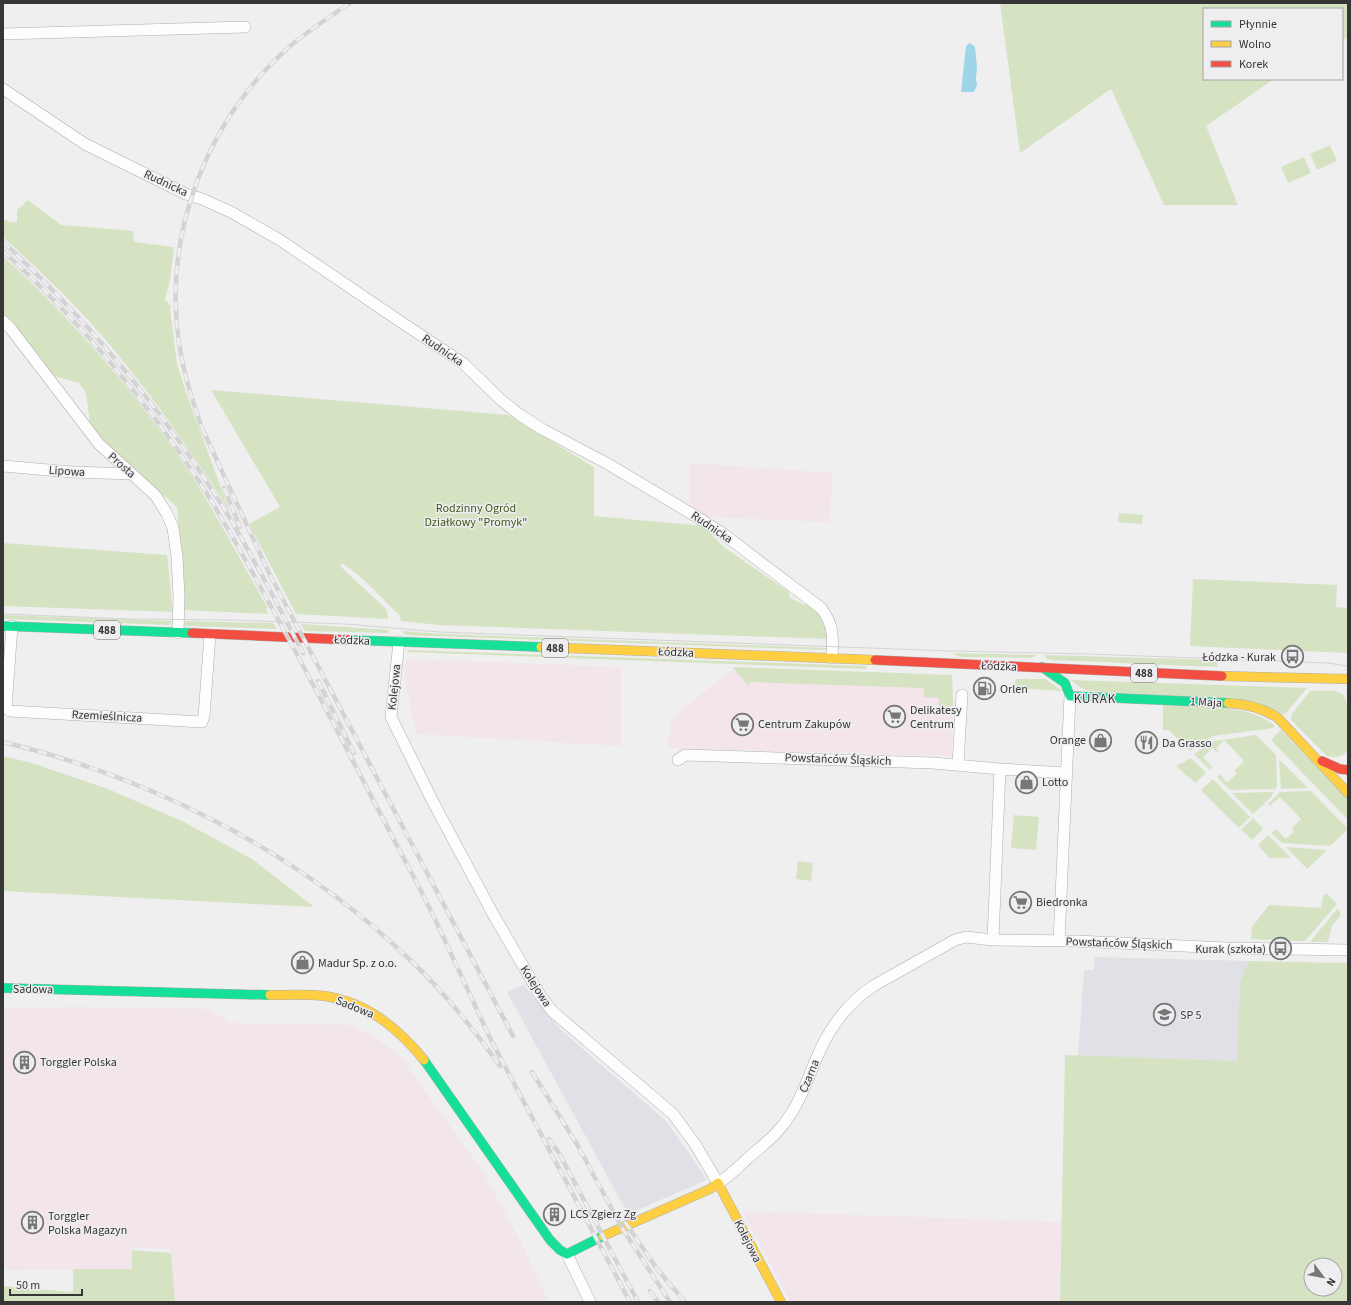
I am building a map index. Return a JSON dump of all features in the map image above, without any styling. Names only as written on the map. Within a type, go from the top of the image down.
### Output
[{"type":"street","points":[[3,34],[245,27]]},
{"type":"street","name":"Rudnicka","points":[[3,89],[85,144],[186,194],[202,199],[231,212],[280,240],[463,363],[495,395],[520,415],[542,429],[608,464],[722,533],[821,608],[832,629],[832,658]]},
{"type":"street","name":"Prosta","points":[[6,326],[99,444],[156,496],[170,519],[173,528],[177,556],[179,583],[178,633]]},
{"type":"street","name":"Lipowa","points":[[3,466],[72,472],[132,474]]},
{"type":"street","name":"Łódzka","points":[[7,626],[832,658],[1168,674],[1348,679]]},
{"type":"street","name":"Rzemieślnicza","points":[[7,626],[6,708],[10,711],[202,722],[204,716],[210,634]]},
{"type":"street","name":"Kolejowa","points":[[399,642],[391,718],[432,800],[486,901],[540,996],[552,1011],[673,1114],[695,1144],[718,1183],[780,1302]]},
{"type":"street","points":[[1042,667],[1065,683],[1070,696]]},
{"type":"street","points":[[958,765],[962,695]]},
{"type":"street","name":"1 Maja","points":[[1070,696],[1229,703],[1252,706],[1267,711],[1278,718],[1348,793]]},
{"type":"street","name":"Powstańców Śląskich","points":[[1070,696],[1059,941],[1226,948],[1348,950]]},
{"type":"street","name":"Powstańców Śląskich","points":[[678,760],[684,755],[857,760],[958,765],[1000,770],[1066,773]]},
{"type":"street","points":[[1318,760],[1340,769],[1348,770]]},
{"type":"street","points":[[993,940],[1000,770]]},
{"type":"street","name":"Czarna","points":[[567,1254],[587,1243],[710,1189],[727,1178],[769,1141],[784,1125],[799,1101],[823,1044],[833,1027],[851,1004],[867,990],[955,940],[966,937],[993,940],[1059,941]]},
{"type":"street","name":"Sadowa","points":[[3,988],[325,996],[344,1000],[356,1005],[380,1017],[410,1044],[550,1240],[560,1250],[567,1254]]},
{"type":"street","points":[[567,1254],[590,1302]]},
{"type":"shaded area","points":[[690,463],[833,473],[829,522],[707,517],[689,507]]},
{"type":"shaded area","points":[[407,659],[621,667],[621,746],[416,734],[404,674]]},
{"type":"shaded area","points":[[730,671],[953,681],[952,756],[667,748],[672,718]]},
{"type":"shaded area","points":[[1095,957],[1249,961],[1240,982],[1238,1061],[1078,1056],[1084,970],[1094,970]]},
{"type":"shaded area","points":[[524,985],[561,1030],[667,1122],[707,1180],[628,1214],[507,992]]},
{"type":"shaded area","points":[[81,1007],[211,1009],[229,1023],[353,1025],[396,1051],[482,1170],[520,1240],[549,1302],[175,1302],[169,1249],[132,1247],[132,1269],[3,1270],[3,1008]]},
{"type":"shaded area","points":[[742,1211],[1062,1222],[1059,1302],[790,1301]]},
{"type":"green space","points":[[1000,3],[1348,3],[1348,37],[1343,40],[1343,8],[1203,8],[1203,80],[1273,80],[1206,126],[1238,205],[1164,205],[1111,89],[1020,153]]},
{"type":"green space","points":[[1330,145],[1337,161],[1317,170],[1310,154]]},
{"type":"green space","points":[[1304,157],[1311,173],[1288,183],[1281,167]]},
{"type":"green space","points":[[28,200],[61,225],[133,231],[134,242],[174,247],[170,281],[165,299],[171,307],[170,309],[177,364],[230,512],[173,427],[110,345],[85,316],[3,237],[3,219],[10,222],[17,222],[17,210]]},
{"type":"green space","points":[[3,256],[57,308],[82,335],[154,422],[206,499],[268,608],[266,609],[268,614],[184,610],[177,508],[91,430],[86,393],[79,383],[51,375],[19,331],[3,315]]},
{"type":"green space","name":"Rodzinny Ogród Działkowy \"Promyk\"","points":[[211,390],[508,415],[594,467],[594,516],[703,526],[725,548],[789,592],[790,598],[805,605],[807,602],[823,615],[829,639],[440,625],[401,621],[400,616],[365,581],[343,563],[340,566],[385,608],[388,619],[296,614],[249,524],[280,507]]},
{"type":"green space","points":[[1119,513],[1143,515],[1142,524],[1118,522]]},
{"type":"green space","points":[[3,543],[167,555],[173,612],[3,606]]},
{"type":"green space","points":[[1193,579],[1337,585],[1336,607],[1348,608],[1348,653],[1190,646]]},
{"type":"green space","points":[[3,615],[172,621],[170,625],[3,619]]},
{"type":"green space","points":[[182,621],[273,623],[277,629],[185,626]]},
{"type":"green space","points":[[301,624],[389,630],[388,633],[305,631]]},
{"type":"green space","points":[[402,631],[444,634],[827,648],[826,650],[405,635]]},
{"type":"green space","points":[[408,650],[866,666],[866,669],[407,652]]},
{"type":"green space","points":[[953,653],[1037,655],[1031,658],[959,657]]},
{"type":"green space","points":[[1044,655],[1217,660],[1217,667],[1052,660],[1047,659]]},
{"type":"green space","points":[[732,667],[952,675],[953,706],[939,706],[939,698],[924,697],[924,688],[749,682],[749,686]]},
{"type":"green space","points":[[1016,679],[1045,679],[1063,691],[1015,688],[1014,685]]},
{"type":"green space","points":[[1071,680],[1307,688],[1285,714],[1085,690]]},
{"type":"green space","points":[[1310,691],[1335,691],[1342,694],[1345,698],[1348,711],[1348,750],[1341,756],[1327,756],[1291,720],[1292,714]]},
{"type":"green space","points":[[1163,705],[1207,706],[1236,709],[1263,718],[1275,726],[1273,728],[1213,736],[1190,751],[1169,730],[1163,730]]},
{"type":"green space","points":[[1281,730],[1348,799],[1348,820],[1271,740]]},
{"type":"green space","points":[[1256,735],[1276,755],[1277,786],[1275,789],[1230,790],[1217,777],[1220,774],[1227,783],[1237,773],[1234,771],[1244,761],[1224,740],[1216,749],[1219,751],[1217,753],[1212,748],[1203,757],[1212,767],[1210,770],[1194,754],[1214,741]]},
{"type":"green space","points":[[3,756],[32,763],[108,789],[184,822],[252,859],[314,907],[3,891]]},
{"type":"green space","points":[[1191,758],[1206,773],[1195,783],[1176,766]]},
{"type":"green space","points":[[1279,759],[1308,788],[1281,789]]},
{"type":"green space","points":[[1213,779],[1250,817],[1239,828],[1201,790]]},
{"type":"green space","points":[[1311,791],[1348,829],[1330,846],[1282,843],[1271,833],[1276,829],[1286,839],[1294,831],[1292,828],[1301,819],[1280,797],[1270,806],[1268,804],[1280,792]]},
{"type":"green space","points":[[1273,792],[1272,796],[1253,814],[1232,793]]},
{"type":"green space","points":[[1014,815],[1039,817],[1036,850],[1011,848]]},
{"type":"green space","points":[[1253,818],[1263,829],[1252,840],[1241,830]]},
{"type":"green space","points":[[1268,835],[1291,858],[1269,858],[1258,845]]},
{"type":"green space","points":[[1286,847],[1327,850],[1307,869]]},
{"type":"green space","points":[[798,861],[813,863],[811,881],[796,879]]},
{"type":"green space","points":[[1326,893],[1337,904],[1305,941],[1286,941],[1286,939],[1251,939],[1252,927],[1269,905],[1321,908],[1323,896]]},
{"type":"green space","points":[[1338,908],[1341,915],[1332,926],[1328,942],[1310,942]]},
{"type":"green space","points":[[1249,961],[1348,963],[1348,1302],[1060,1302],[1065,1055],[1237,1061],[1240,982]]},
{"type":"green space","points":[[132,1250],[171,1253],[175,1302],[3,1302],[3,1286],[73,1292],[73,1269],[132,1269]]},
{"type":"water","points":[[970,43],[975,47],[977,85],[974,92],[961,92],[966,46]]},
{"type":"tram line","points":[[3,614],[129,619],[230,620],[346,624],[439,632],[950,651],[1090,654],[1328,663],[1348,666]]},
{"type":"railway","points":[[204,433],[183,366],[179,343],[176,302],[178,261],[185,221],[197,182],[214,144],[235,109],[260,76],[296,41],[350,3]]},
{"type":"railway","points":[[3,242],[94,334],[175,435],[234,525],[303,653]]},
{"type":"railway","points":[[3,251],[31,277],[85,333],[110,362],[158,423],[202,486],[252,571],[298,656],[420,889],[491,1040],[630,1302]]},
{"type":"railway","points":[[202,428],[269,573],[513,1036]]},
{"type":"railway","points":[[224,488],[240,527]]},
{"type":"railway","points":[[318,681],[354,753]]},
{"type":"railway","points":[[3,742],[59,757],[113,776],[167,798],[219,823],[270,852],[318,884],[364,919],[420,969],[456,1009],[500,1066]]},
{"type":"railway","points":[[532,1072],[578,1146],[622,1228],[670,1302]]},
{"type":"railway","points":[[549,1139],[559,1153],[638,1302]]},
{"type":"railway","points":[[625,1222],[657,1269],[685,1302]]},
{"type":"railway","points":[[650,1291],[658,1302]]},
{"type":"traffic: fast","points":[[3,626],[192,633]]},
{"type":"traffic: fast","points":[[351,640],[541,647]]},
{"type":"traffic: fast","points":[[1042,667],[1065,683],[1070,696],[1228,703]]},
{"type":"traffic: fast","points":[[3,988],[270,995]]},
{"type":"traffic: fast","points":[[424,1060],[550,1240],[560,1250],[567,1254],[603,1236]]},
{"type":"traffic: slow","points":[[541,647],[875,660]]},
{"type":"traffic: slow","points":[[1222,676],[1348,679]]},
{"type":"traffic: slow","points":[[1228,703],[1254,707],[1278,718],[1348,793]]},
{"type":"traffic: slow","points":[[270,995],[325,996],[354,1004],[368,1011],[392,1028],[404,1038],[424,1060]]},
{"type":"traffic: slow","points":[[603,1236],[710,1189],[718,1183],[781,1302]]},
{"type":"traffic: jam","points":[[192,633],[351,640]]},
{"type":"traffic: jam","points":[[875,660],[1222,676]]},
{"type":"traffic: jam","points":[[1322,761],[1340,769],[1348,770]]},
{"type":"place","name":"Łódzka - Kurak","points":[[1292,657]]},
{"type":"place","name":"Orlen","points":[[984,689]]},
{"type":"place","name":"Delikatesy Centrum","points":[[895,717]]},
{"type":"place","name":"Centrum Zakupów","points":[[742,724]]},
{"type":"place","name":"Orange","points":[[1101,740]]},
{"type":"place","name":"Da Grasso","points":[[1146,743]]},
{"type":"place","name":"Lotto","points":[[1026,782]]},
{"type":"place","name":"Biedronka","points":[[1020,902]]},
{"type":"place","name":"Kurak (szkoła)","points":[[1281,949]]},
{"type":"place","name":"Madur Sp. z o.o.","points":[[303,963]]},
{"type":"place","name":"SP 5","points":[[1165,1015]]},
{"type":"place","name":"Torggler Polska","points":[[24,1062]]},
{"type":"place","name":"LCS Zgierz Zg","points":[[555,1214]]},
{"type":"place","name":"Torggler Polska Magazyn","points":[[33,1223]]},
{"type":"district","name":"KURAK","points":[[1095,698]]}]
